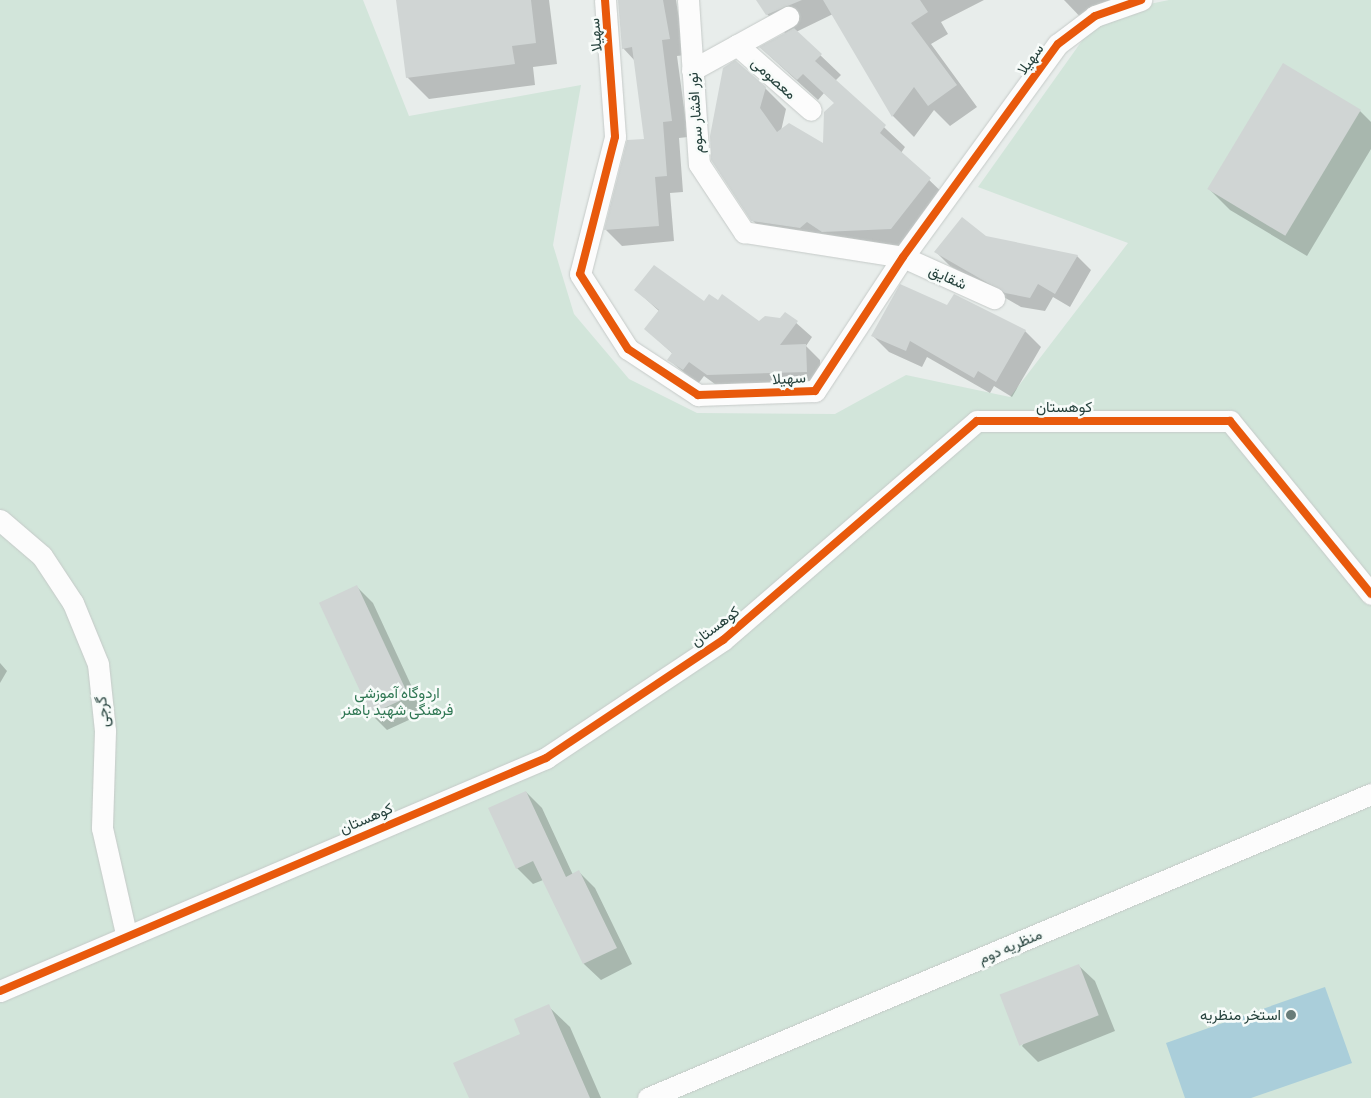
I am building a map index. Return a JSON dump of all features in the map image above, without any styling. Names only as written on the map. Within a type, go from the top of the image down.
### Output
[{"type":"street","name":"سهیلا","points":[[605,0],[615,137],[580,274],[628,349],[698,395],[814,391],[903,257],[1058,44],[1095,16],[1141,0]]},
{"type":"street","name":"نور افشار سوم","points":[[688,0],[699,164],[744,232],[903,257]]},
{"type":"street","name":"معصومی","points":[[692,70],[788,17]]},
{"type":"street","name":"معصومی","points":[[738,45],[811,110]]},
{"type":"street","name":"شقایق","points":[[903,257],[994,298]]},
{"type":"street","name":"کوهستان","points":[[0,991],[126,934],[546,758],[723,640],[977,421],[1230,421],[1371,594]]},
{"type":"street","name":"گرجی","points":[[0,520],[42,556],[73,603],[98,664],[105,731],[102,828],[126,934]]},
{"type":"street","name":"منظریه دوم","points":[[648,1098],[1371,794]]},
{"type":"green space","name":"اردوگاه آموزشی فرهنگی شهید باهنر","points":[[0,0],[363,0],[409,116],[581,85],[553,245],[574,314],[629,379],[697,413],[835,414],[906,375],[1010,397],[1128,243],[978,187],[1101,14],[1169,0],[1371,0],[1371,1098],[0,1098]]},
{"type":"water","name":"استخر منظریه","points":[[1325,987],[1352,1063],[1251,1098],[1185,1098],[1166,1043]]},
{"type":"building","points":[[396,0],[531,0],[536,43],[512,46],[515,64],[406,78]]},
{"type":"building","points":[[618,0],[663,0],[670,39],[662,40],[672,121],[663,122],[667,176],[655,177],[659,226],[604,230],[627,140],[644,139],[632,47],[622,49]]},
{"type":"building","points":[[756,0],[802,0],[766,15]]},
{"type":"building","points":[[823,0],[920,0],[928,12],[911,23],[957,85],[928,106],[914,87],[892,117]]},
{"type":"building","points":[[794,28],[822,54],[815,61],[886,125],[880,133],[931,178],[891,229],[822,232],[807,222],[800,228],[751,221],[711,160],[710,136],[723,68],[735,60],[766,87],[760,108],[777,132],[789,123],[823,143],[824,112],[834,103],[803,74],[797,80],[759,47]]},
{"type":"building","points":[[1283,63],[1361,110],[1285,236],[1207,189]]},
{"type":"building","points":[[962,217],[986,236],[1078,255],[1055,294],[1038,284],[1030,298],[1005,293],[934,252]]},
{"type":"building","points":[[654,265],[704,301],[709,294],[718,300],[722,294],[759,321],[765,316],[780,318],[785,312],[798,321],[780,345],[806,344],[807,372],[707,375],[689,362],[683,370],[667,360],[672,353],[644,329],[659,310],[634,290]]},
{"type":"building","points":[[900,284],[947,305],[954,294],[1026,330],[996,382],[978,371],[974,378],[910,341],[906,351],[871,336]]},
{"type":"building","points":[[357,585],[409,696],[371,714],[319,603]]},
{"type":"building","points":[[526,791],[566,877],[579,870],[617,948],[583,964],[533,861],[516,869],[488,808]]},
{"type":"building","points":[[1079,964],[1099,1015],[1019,1046],[1000,994]]},
{"type":"building","points":[[549,1004],[590,1098],[469,1098],[453,1063],[520,1034],[514,1019]]},
{"type":"cycle path","points":[[605,0],[615,137],[580,274],[628,349],[698,395],[815,391],[903,257],[1058,44],[1095,16],[1141,0]]},
{"type":"cycle path","points":[[0,991],[546,758],[723,640],[977,421],[1230,421],[1371,594]]},
{"type":"place","name":"استخر منظریه","points":[[1291,1015]]}]
